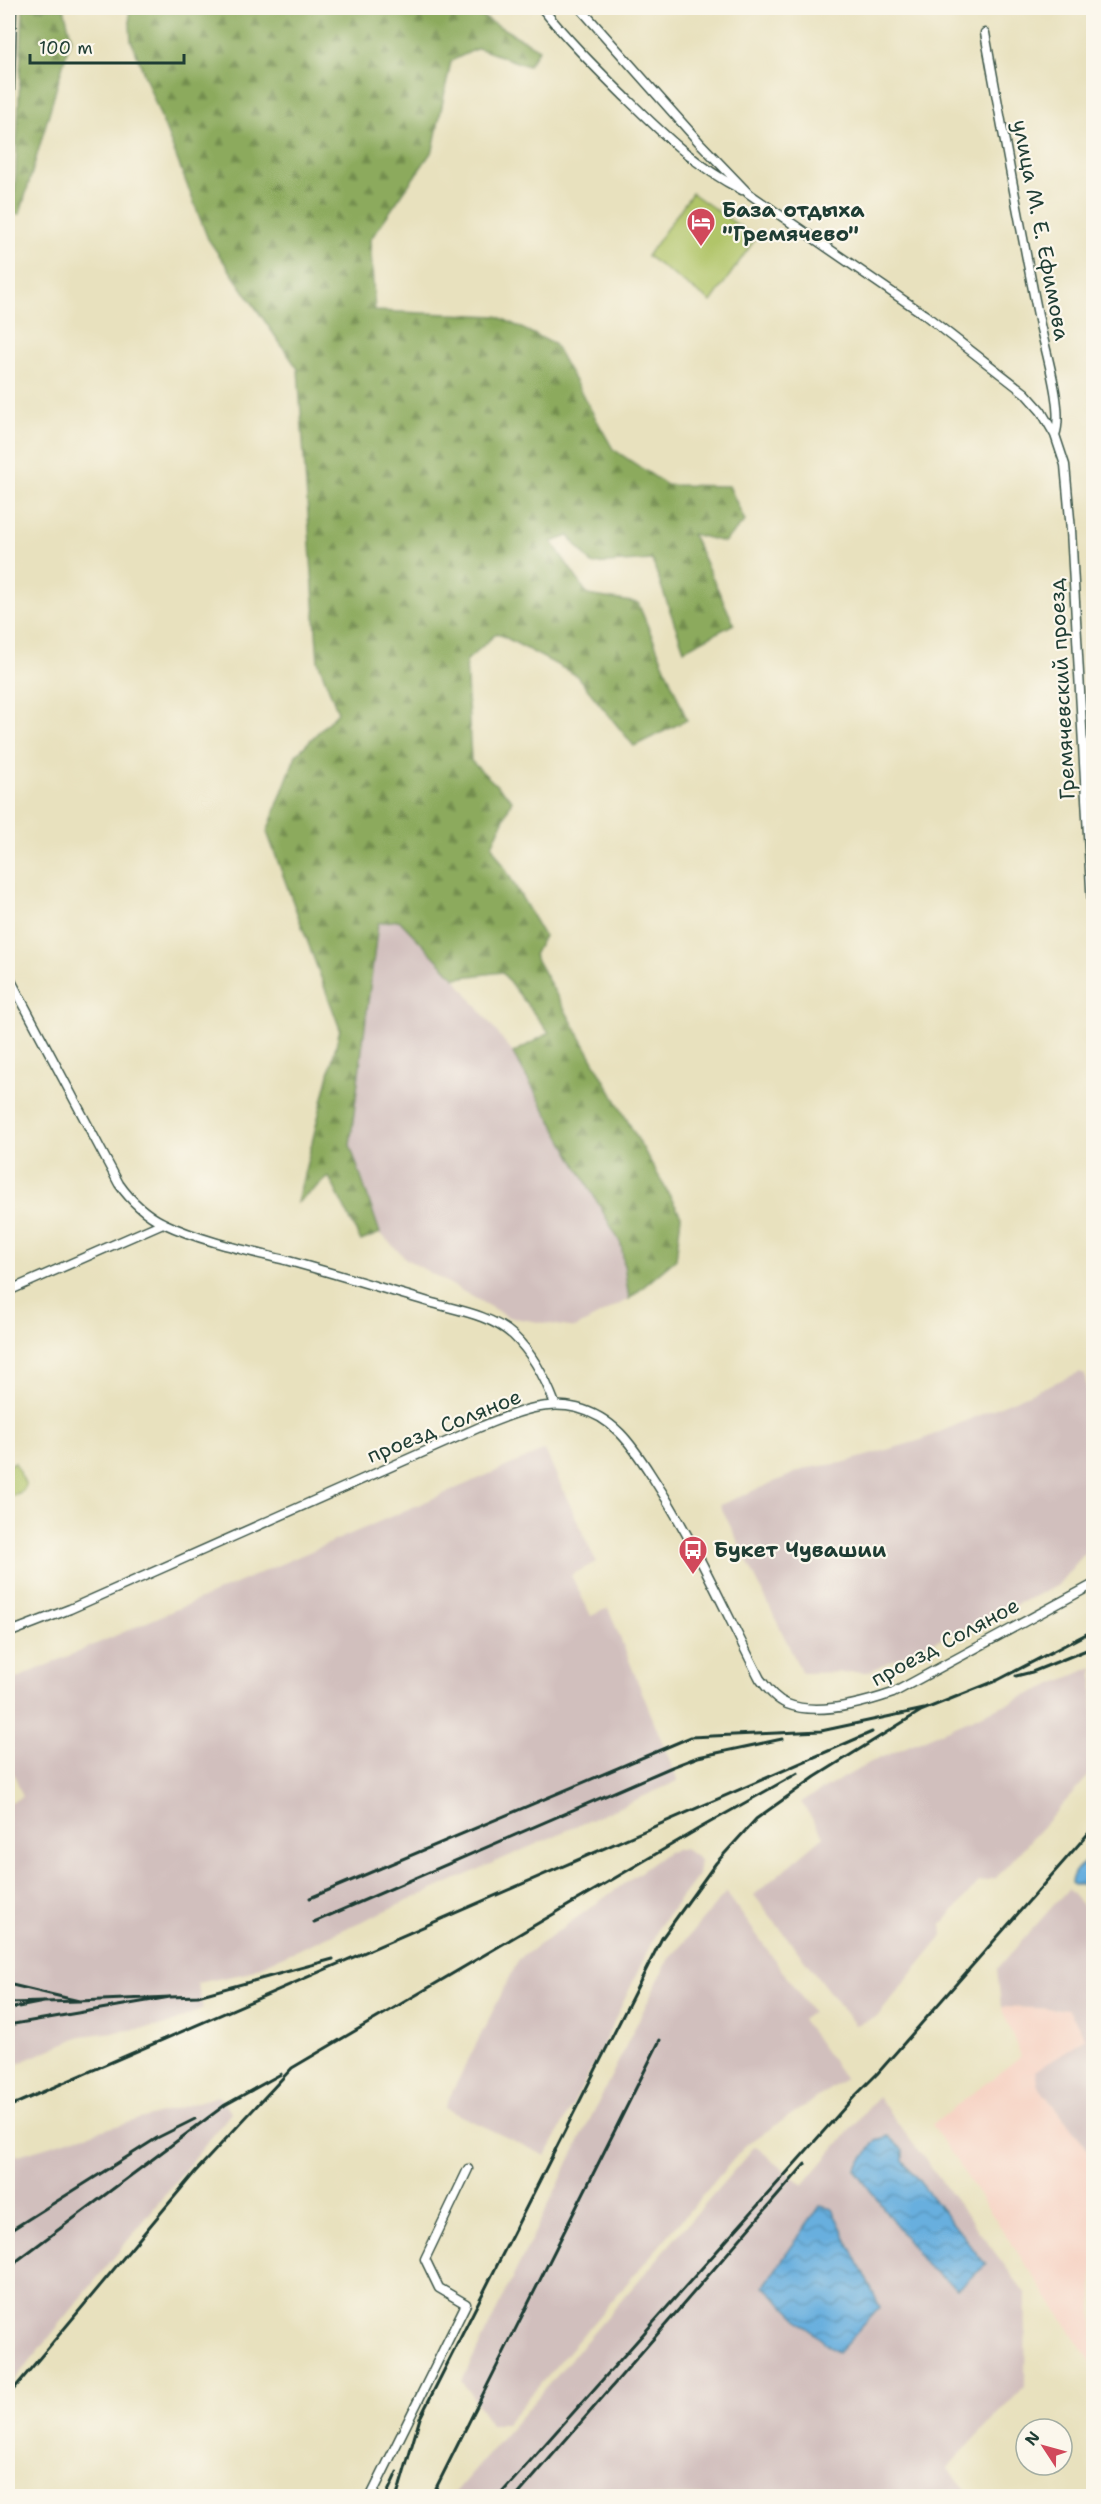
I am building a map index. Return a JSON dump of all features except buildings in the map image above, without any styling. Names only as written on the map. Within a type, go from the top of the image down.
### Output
[{"type":"street","points":[[8,156],[12,8]]},
{"type":"street","points":[[542,8],[558,29],[666,137],[713,174],[748,193],[926,315],[1025,393],[1041,411],[1055,435]]},
{"type":"street","points":[[580,8],[699,142],[748,193]]},
{"type":"street","name":"улица М. Е. Ефимова","points":[[985,33],[1056,402],[1059,425],[1055,435]]},
{"type":"street","name":"Гремячевский проезд","points":[[1055,435],[1065,465],[1071,530],[1094,942]]},
{"type":"street","points":[[8,975],[119,1184],[137,1205],[163,1223],[204,1239],[484,1318],[512,1334],[523,1347],[547,1381],[555,1404]]},
{"type":"street","points":[[8,1291],[163,1223]]},
{"type":"street","name":"проезд Соляное","points":[[8,1633],[70,1610],[480,1426],[519,1412],[555,1404],[594,1413],[621,1433],[635,1450],[675,1514],[760,1679],[774,1696],[786,1704],[798,1707],[830,1708],[865,1703],[893,1693],[1094,1584]]},
{"type":"street","points":[[371,2496],[466,2304],[439,2288],[425,2259],[468,2169]]},
{"type":"shaded area","points":[[399,920],[455,978],[513,1053],[621,1244],[629,1299],[575,1328],[508,1317],[406,1259],[380,1233],[350,1145],[378,923]]},
{"type":"shaded area","points":[[1080,1372],[1085,1375],[1094,1448],[1089,1548],[1057,1586],[867,1672],[802,1673],[720,1505],[807,1468],[842,1463],[921,1440]]},
{"type":"shaded area","points":[[545,1450],[596,1562],[571,1575],[591,1616],[608,1608],[678,1781],[243,1974],[197,1983],[203,2009],[164,2026],[81,2036],[8,2068],[8,1803],[23,1797],[8,1759],[8,1682]]},
{"type":"shaded area","points":[[1093,1667],[1093,1771],[996,1878],[979,1882],[942,1924],[943,1935],[877,2017],[855,2025],[754,1895],[824,1836],[801,1802],[871,1762]]},
{"type":"shaded area","points":[[684,1848],[700,1860],[698,1875],[659,1927],[593,2066],[546,2156],[444,2108],[519,1959],[668,1852]]},
{"type":"shaded area","points":[[1068,1889],[1093,1917],[1093,2155],[1038,2086],[1035,2071],[1086,2038],[1068,2009],[1001,2007],[997,1969]]},
{"type":"shaded area","points":[[726,1892],[812,2012],[802,2019],[845,2079],[746,2145],[506,2424],[491,2424],[462,2381],[667,1962]]},
{"type":"shaded area","points":[[1001,2007],[1068,2009],[1087,2038],[1038,2086],[1093,2155],[1093,2365],[932,2125],[1021,2056]]},
{"type":"shaded area","points":[[218,2096],[232,2112],[8,2388],[8,2158]]},
{"type":"shaded area","points":[[878,2097],[1026,2294],[1025,2386],[947,2468],[972,2496],[452,2496],[755,2146],[803,2185]]},
{"type":"green space","points":[[23,8],[64,8],[71,37],[20,214],[8,214],[8,206],[15,190]]},
{"type":"green space","points":[[129,8],[467,8],[539,49],[528,66],[478,48],[451,61],[433,150],[370,240],[375,311],[497,316],[554,344],[613,449],[667,485],[729,486],[745,521],[724,542],[692,534],[734,624],[684,650],[652,560],[592,564],[569,536],[552,542],[588,595],[638,603],[687,720],[634,746],[576,675],[497,633],[466,661],[471,761],[512,800],[492,846],[544,936],[534,955],[681,1216],[676,1259],[629,1299],[621,1244],[513,1053],[549,1033],[502,972],[455,978],[399,920],[378,923],[350,1145],[380,1233],[361,1241],[329,1177],[297,1203],[340,1029],[267,832],[296,755],[338,712],[318,661],[298,369],[208,239],[131,40]]},
{"type":"green space","points":[[692,193],[756,238],[711,302],[647,256]]},
{"type":"green space","points":[[15,1463],[26,1485],[23,1491],[8,1498],[8,1465]]},
{"type":"water","points":[[1093,1859],[1093,1881],[1083,1885],[1071,1883],[1077,1869]]},
{"type":"water","points":[[888,2136],[903,2150],[903,2161],[986,2265],[957,2289],[926,2265],[855,2170],[876,2140]]},
{"type":"water","points":[[820,2206],[832,2209],[880,2307],[838,2353],[805,2326],[764,2286]]},
{"type":"railway","points":[[918,1712],[998,1680],[1094,1630]]},
{"type":"railway","points":[[1016,1676],[1032,1672],[1094,1647]]},
{"type":"railway","points":[[310,1898],[691,1737],[821,1731],[924,1709],[815,1777],[756,1819],[716,1863],[662,1938],[420,2418],[397,2496]]},
{"type":"railway","points":[[8,2107],[872,1732]]},
{"type":"railway","points":[[314,1922],[672,1767],[698,1757],[782,1739]]},
{"type":"railway","points":[[8,2396],[195,2172],[292,2068],[700,1828],[798,1773]]},
{"type":"railway","points":[[499,2496],[877,2074],[1094,1827]]},
{"type":"railway","points":[[170,1997],[198,1996],[333,1959]]},
{"type":"railway","points":[[8,1984],[79,2001],[44,2002]]},
{"type":"railway","points":[[8,2025],[170,1997],[79,2001]]},
{"type":"railway","points":[[8,2003],[44,2002],[8,2009]]},
{"type":"railway","points":[[432,2496],[660,2040]]},
{"type":"railway","points":[[8,2273],[18,2260],[225,2105],[281,2074]]},
{"type":"railway","points":[[8,2232],[157,2138],[195,2119]]},
{"type":"railway","points":[[517,2496],[805,2164]]},
{"type":"railway","points":[[386,2496],[397,2472]]},
{"type":"place","name":"База отдыха \"Гремячево\"","points":[[701,248]]},
{"type":"place","name":"Букет Чувашии","points":[[693,1576]]}]
